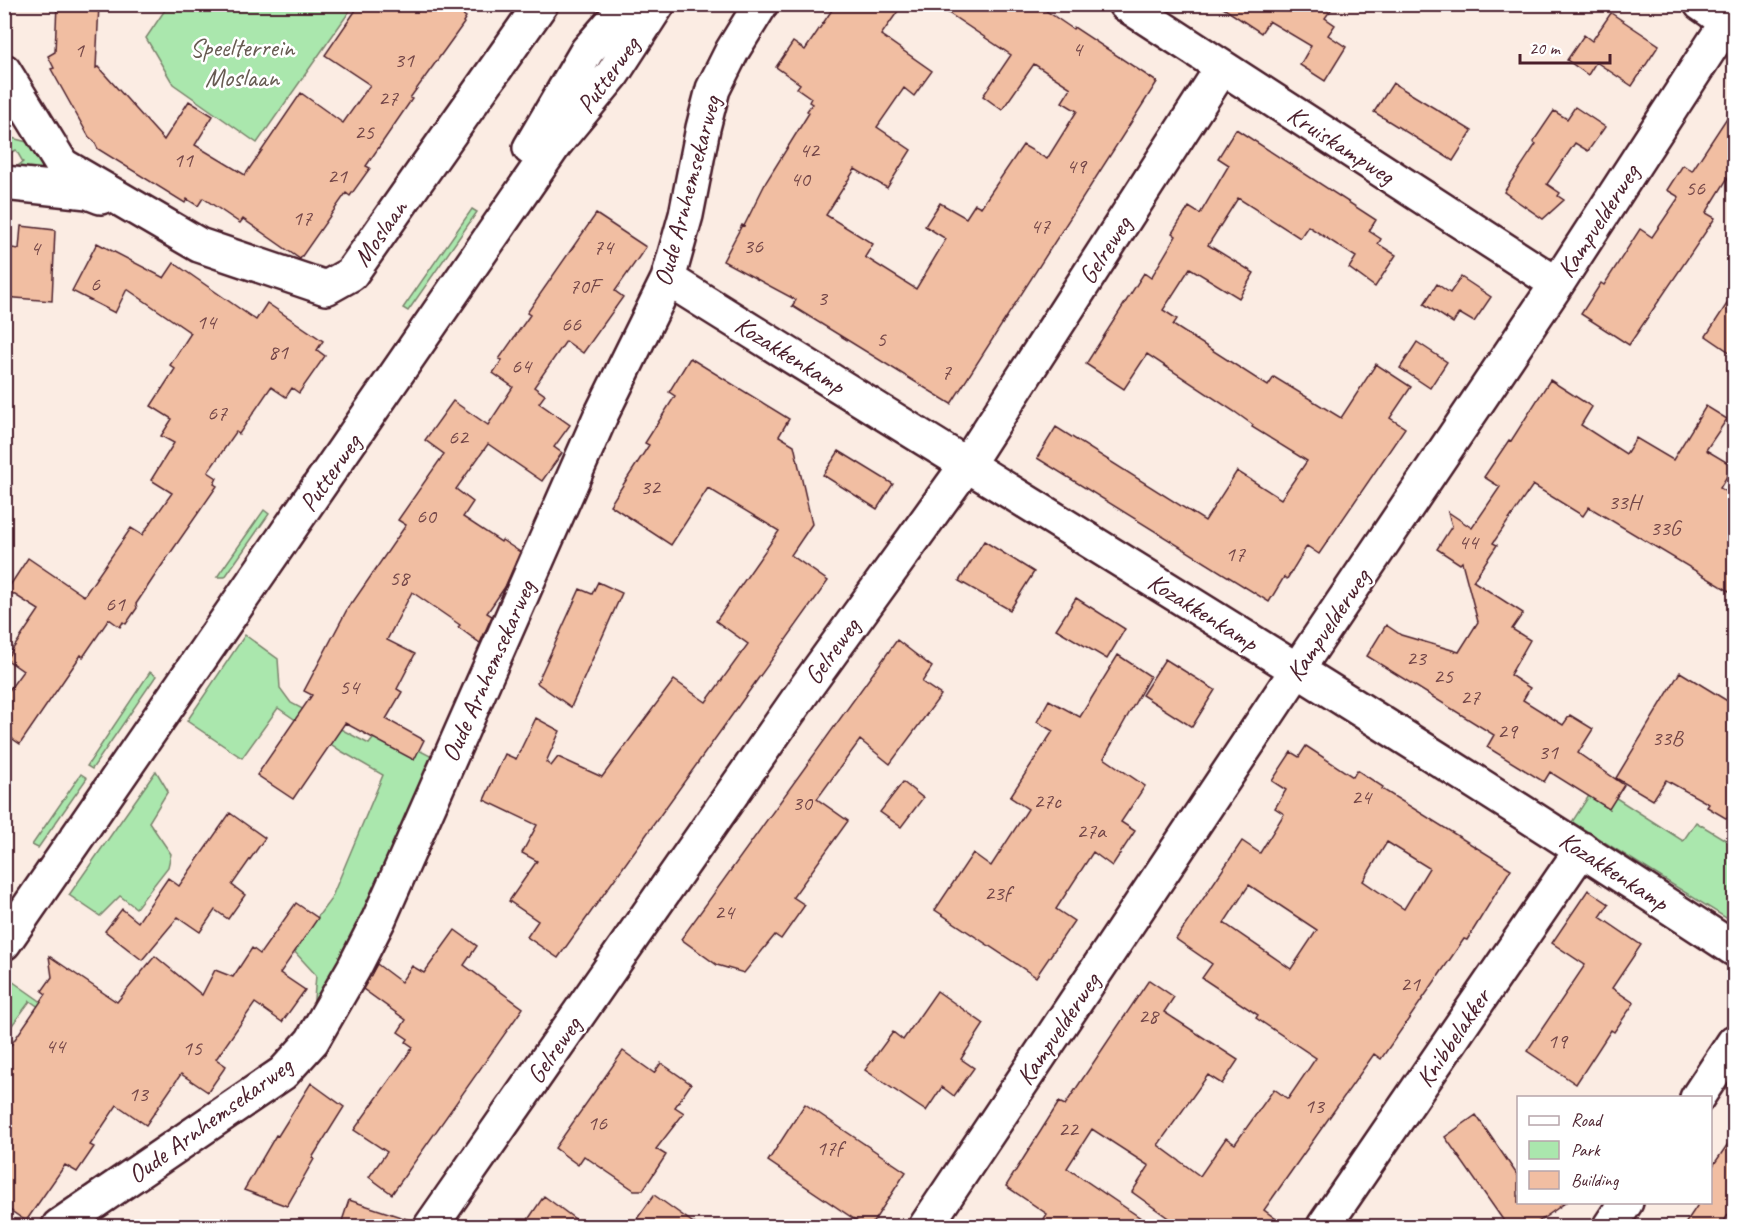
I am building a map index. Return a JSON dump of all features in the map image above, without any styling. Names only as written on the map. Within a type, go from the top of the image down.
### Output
[{"type":"street","name":"Moslaan","points":[[4,71],[62,165],[199,245],[326,288],[351,274],[542,4]]},
{"type":"street","name":"Putterweg","points":[[4,913],[418,315],[541,132],[587,51],[628,4]]},
{"type":"street","name":"Putterweg","points":[[4,944],[555,144],[612,75],[658,4]]},
{"type":"street","name":"Oude Arnhemsekarweg","points":[[59,1227],[283,1073],[312,1041],[354,968],[379,920],[601,415],[668,279],[686,215],[713,89],[732,51],[761,4]]},
{"type":"street","name":"Kruiskampweg","points":[[1125,4],[1557,284]]},
{"type":"street","name":"Kampvelderweg","points":[[926,1227],[1557,284],[1721,18]]},
{"type":"street","name":"Gelreweg","points":[[431,1227],[807,686],[966,466],[1222,68]]},
{"type":"street","name":"Moslaan","points":[[4,183],[88,192],[142,213]]},
{"type":"street","name":"Kozakkenkamp","points":[[668,279],[1582,849],[1734,949]]},
{"type":"street","name":"Knibbelakker","points":[[1324,1227],[1582,849]]},
{"type":"street","points":[[1698,1096],[1734,1042]]},
{"type":"street","points":[[1610,1227],[1625,1204]]},
{"type":"green space","name":"Speelterrein Moslaan","points":[[169,4],[354,5],[257,143],[173,84],[146,38]]},
{"type":"green space","points":[[4,136],[35,144],[57,173],[8,173],[23,162],[16,150],[7,154]]},
{"type":"green space","points":[[472,209],[477,212],[408,311],[403,308]]},
{"type":"green space","points":[[264,510],[269,514],[225,577],[217,577]]},
{"type":"green space","points":[[245,635],[278,659],[280,688],[291,703],[369,744],[380,730],[440,761],[347,967],[313,1011],[316,975],[293,950],[331,899],[383,775],[341,751],[278,708],[242,758],[187,721]]},
{"type":"green space","points":[[150,672],[156,676],[92,769],[87,766]]},
{"type":"green space","points":[[156,771],[168,791],[149,822],[171,854],[168,867],[136,908],[120,896],[100,916],[69,895]]},
{"type":"green space","points":[[81,774],[87,778],[38,848],[32,845]]},
{"type":"green space","points":[[1596,785],[1683,841],[1696,822],[1734,845],[1734,923],[1572,822]]},
{"type":"green space","points":[[9,979],[107,1048],[100,1049],[30,1001],[10,1028],[5,1024],[5,985]]},
{"type":"building","points":[[57,4],[99,4],[96,68],[98,67],[164,140],[189,101],[213,116],[195,145],[245,175],[301,93],[343,123],[370,85],[325,55],[360,4],[447,4],[466,17],[366,166],[370,168],[350,196],[346,193],[300,259],[243,219],[240,223],[203,198],[198,206],[187,199],[185,203],[98,149],[51,69],[54,68],[48,56],[55,52]]},
{"type":"building","points":[[836,4],[903,4],[881,35],[932,71],[914,96],[904,88],[877,127],[911,150],[887,188],[855,169],[826,215],[873,244],[865,257],[916,289],[946,239],[925,226],[940,203],[966,218],[975,204],[981,207],[1023,145],[1047,159],[1077,111],[1062,102],[1071,88],[1034,64],[1002,110],[983,96],[1011,55],[935,4],[1036,4],[1157,82],[951,404],[792,306],[796,300],[723,261],[766,182],[809,113],[807,111],[812,104],[809,102],[811,98],[797,88],[800,84],[776,67],[793,42],[805,50]]},
{"type":"building","points":[[1217,4],[1335,4],[1325,18],[1335,25],[1328,35],[1346,47],[1325,81],[1300,65],[1311,46],[1269,21],[1261,33]]},
{"type":"building","points":[[1611,13],[1659,45],[1632,86],[1596,62],[1588,75],[1567,60],[1584,35],[1592,41]]},
{"type":"building","points":[[1393,83],[1472,131],[1453,161],[1374,112]]},
{"type":"building","points":[[1575,107],[1605,127],[1588,151],[1575,143],[1547,184],[1560,193],[1558,196],[1564,200],[1543,219],[1504,192],[1536,144],[1533,142],[1554,111],[1567,119]]},
{"type":"building","points":[[1734,107],[1734,168],[1706,213],[1715,218],[1629,345],[1581,314],[1601,283],[1604,285],[1640,229],[1652,237],[1679,197],[1667,190],[1683,165],[1692,171]]},
{"type":"building","points":[[1236,129],[1376,220],[1369,231],[1381,239],[1378,244],[1396,255],[1375,287],[1349,268],[1356,257],[1308,226],[1300,238],[1238,198],[1208,245],[1254,273],[1239,298],[1190,268],[1163,310],[1177,319],[1173,325],[1268,386],[1274,377],[1341,418],[1376,364],[1411,387],[1390,418],[1405,428],[1319,554],[1307,546],[1287,579],[1284,577],[1269,602],[1037,458],[1056,427],[1205,521],[1237,471],[1281,499],[1307,461],[1252,427],[1253,425],[1235,412],[1147,354],[1124,389],[1086,364],[1144,273],[1151,278],[1176,236],[1172,233],[1189,207],[1200,214],[1229,165],[1218,158]]},
{"type":"building","points":[[596,214],[646,247],[615,291],[623,297],[583,353],[566,341],[534,387],[545,395],[539,403],[570,425],[554,447],[562,453],[542,481],[488,444],[456,489],[473,502],[463,517],[520,552],[505,587],[487,613],[492,616],[480,643],[458,627],[460,625],[412,592],[387,640],[415,654],[397,689],[402,692],[386,719],[424,740],[414,760],[345,723],[293,799],[257,775],[312,695],[304,691],[351,602],[406,525],[398,520],[444,454],[425,440],[453,401],[488,425],[513,387],[493,373],[502,360],[499,359],[530,315],[527,313]]},
{"type":"building","points":[[21,226],[55,230],[52,301],[4,297],[4,247],[19,249]]},
{"type":"building","points":[[97,243],[164,278],[174,263],[256,320],[267,303],[323,341],[317,350],[325,356],[299,393],[292,388],[286,397],[271,387],[239,434],[236,432],[208,472],[217,478],[214,484],[217,486],[136,604],[137,608],[126,624],[123,622],[120,627],[109,619],[83,657],[81,655],[20,744],[4,733],[4,697],[23,671],[6,659],[39,610],[7,590],[28,558],[84,596],[131,528],[142,535],[172,493],[151,480],[174,443],[161,436],[172,419],[151,406],[175,369],[170,365],[191,333],[127,289],[115,313],[72,291]]},
{"type":"building","points":[[1461,277],[1491,297],[1474,322],[1459,313],[1453,323],[1424,304],[1437,284],[1450,293]]},
{"type":"building","points":[[1734,293],[1734,355],[1706,336]]},
{"type":"building","points":[[1417,342],[1447,362],[1430,388],[1400,368]]},
{"type":"building","points":[[690,358],[789,419],[779,436],[794,445],[812,524],[791,555],[828,581],[558,958],[527,937],[538,921],[509,901],[537,861],[522,853],[537,825],[484,800],[505,754],[516,759],[536,718],[560,731],[546,762],[551,766],[558,757],[602,777],[674,680],[706,702],[748,644],[716,621],[779,531],[708,488],[671,545],[610,505],[649,445],[645,443],[675,396],[669,392]]},
{"type":"building","points":[[1550,380],[1592,407],[1581,425],[1626,454],[1636,438],[1673,460],[1706,406],[1727,419],[1706,450],[1733,466],[1720,488],[1734,497],[1734,594],[1589,507],[1583,516],[1533,485],[1493,543],[1497,545],[1473,581],[1523,613],[1512,629],[1530,640],[1510,675],[1530,688],[1523,700],[1563,725],[1570,715],[1593,729],[1578,753],[1624,785],[1609,809],[1550,772],[1544,782],[1487,747],[1494,735],[1367,656],[1386,625],[1401,635],[1459,652],[1478,622],[1462,562],[1460,564],[1437,549],[1452,526],[1448,512],[1472,528],[1500,487],[1484,477],[1509,440],[1511,441]]},
{"type":"building","points":[[839,451],[893,484],[877,509],[823,475]]},
{"type":"building","points":[[984,541],[1034,572],[1010,610],[959,581]]},
{"type":"building","points":[[598,582],[622,593],[571,707],[537,683],[580,589],[592,594]]},
{"type":"building","points":[[1076,598],[1125,629],[1107,659],[1056,629]]},
{"type":"building","points":[[897,640],[932,667],[922,682],[941,695],[890,764],[860,740],[817,799],[848,821],[793,897],[805,905],[781,939],[775,935],[744,973],[717,965],[681,939]]},
{"type":"building","points":[[1118,655],[1150,676],[1104,758],[1145,786],[1121,822],[1135,831],[1112,866],[1093,852],[1056,909],[1074,921],[1036,977],[935,910],[973,853],[991,866],[1028,809],[1010,797],[1053,731],[1037,722],[1049,700],[1080,717]]},
{"type":"building","points":[[1165,659],[1215,690],[1192,727],[1142,695]]},
{"type":"building","points":[[1680,672],[1734,705],[1734,823],[1707,807],[1709,804],[1666,780],[1653,800],[1616,778]]},
{"type":"building","points":[[1306,746],[1353,777],[1357,770],[1383,787],[1382,789],[1511,869],[1467,940],[1464,939],[1381,1059],[1374,1054],[1264,1210],[1287,1227],[1181,1227],[1132,1192],[1149,1166],[1092,1129],[1067,1168],[1154,1227],[1039,1227],[1047,1214],[1006,1186],[1059,1102],[1065,1105],[1149,980],[1174,997],[1164,1012],[1238,1060],[1222,1084],[1208,1075],[1158,1145],[1200,1176],[1226,1138],[1235,1144],[1274,1089],[1288,1099],[1316,1058],[1256,1018],[1258,1015],[1202,978],[1212,964],[1176,939],[1242,841],[1260,853],[1284,814],[1275,808],[1286,790],[1272,781],[1291,752],[1299,757]],"holes":[[[1387,842],[1429,868],[1404,909],[1363,881]],[[1249,885],[1317,930],[1291,969],[1224,923]]]},
{"type":"building","points":[[903,782],[923,798],[901,827],[880,812]]},
{"type":"building","points":[[230,813],[265,838],[232,885],[245,895],[228,919],[215,910],[200,932],[178,917],[142,960],[105,931],[122,909],[138,922],[168,878],[179,886]]},
{"type":"building","points":[[1588,890],[1609,904],[1600,917],[1641,945],[1612,988],[1634,1003],[1614,1032],[1611,1030],[1576,1084],[1527,1051],[1585,965],[1552,943]]},
{"type":"building","points":[[296,903],[318,918],[280,973],[305,990],[282,1022],[255,1003],[216,1059],[226,1066],[208,1092],[181,1074],[146,1125],[117,1105],[90,1145],[94,1147],[77,1172],[65,1165],[26,1221],[4,1206],[4,1055],[46,994],[42,991],[52,977],[49,956],[117,1002],[155,956],[202,995],[215,970],[233,977],[252,948],[260,954]]},
{"type":"building","points":[[455,930],[477,946],[464,965],[523,1008],[392,1194],[369,1177],[387,1152],[354,1130],[413,1047],[406,1042],[408,1039],[398,1032],[406,1020],[363,989],[377,964],[401,982],[412,966],[424,973]]},
{"type":"building","points":[[937,991],[984,1024],[961,1059],[974,1068],[954,1096],[942,1087],[926,1111],[865,1070],[893,1032],[903,1040]]},
{"type":"building","points":[[623,1051],[654,1073],[661,1063],[691,1084],[675,1107],[684,1113],[656,1149],[666,1155],[643,1190],[634,1190],[584,1156],[578,1165],[555,1148]]},
{"type":"building","points":[[311,1083],[344,1107],[312,1158],[314,1159],[287,1206],[244,1190],[276,1135],[278,1136]]},
{"type":"building","points":[[805,1104],[906,1172],[870,1227],[866,1227],[768,1161]]},
{"type":"building","points":[[1476,1115],[1517,1175],[1517,1204],[1564,1204],[1531,1227],[1508,1227],[1445,1137]]},
{"type":"building","points":[[1734,1135],[1734,1206],[1720,1227],[1683,1227],[1698,1204],[1712,1204],[1712,1167]]},
{"type":"building","points":[[654,1195],[664,1202],[699,1227],[631,1227]]},
{"type":"building","points":[[544,1196],[586,1227],[523,1227]]},
{"type":"building","points":[[349,1200],[413,1221],[413,1227],[340,1227]]}]
